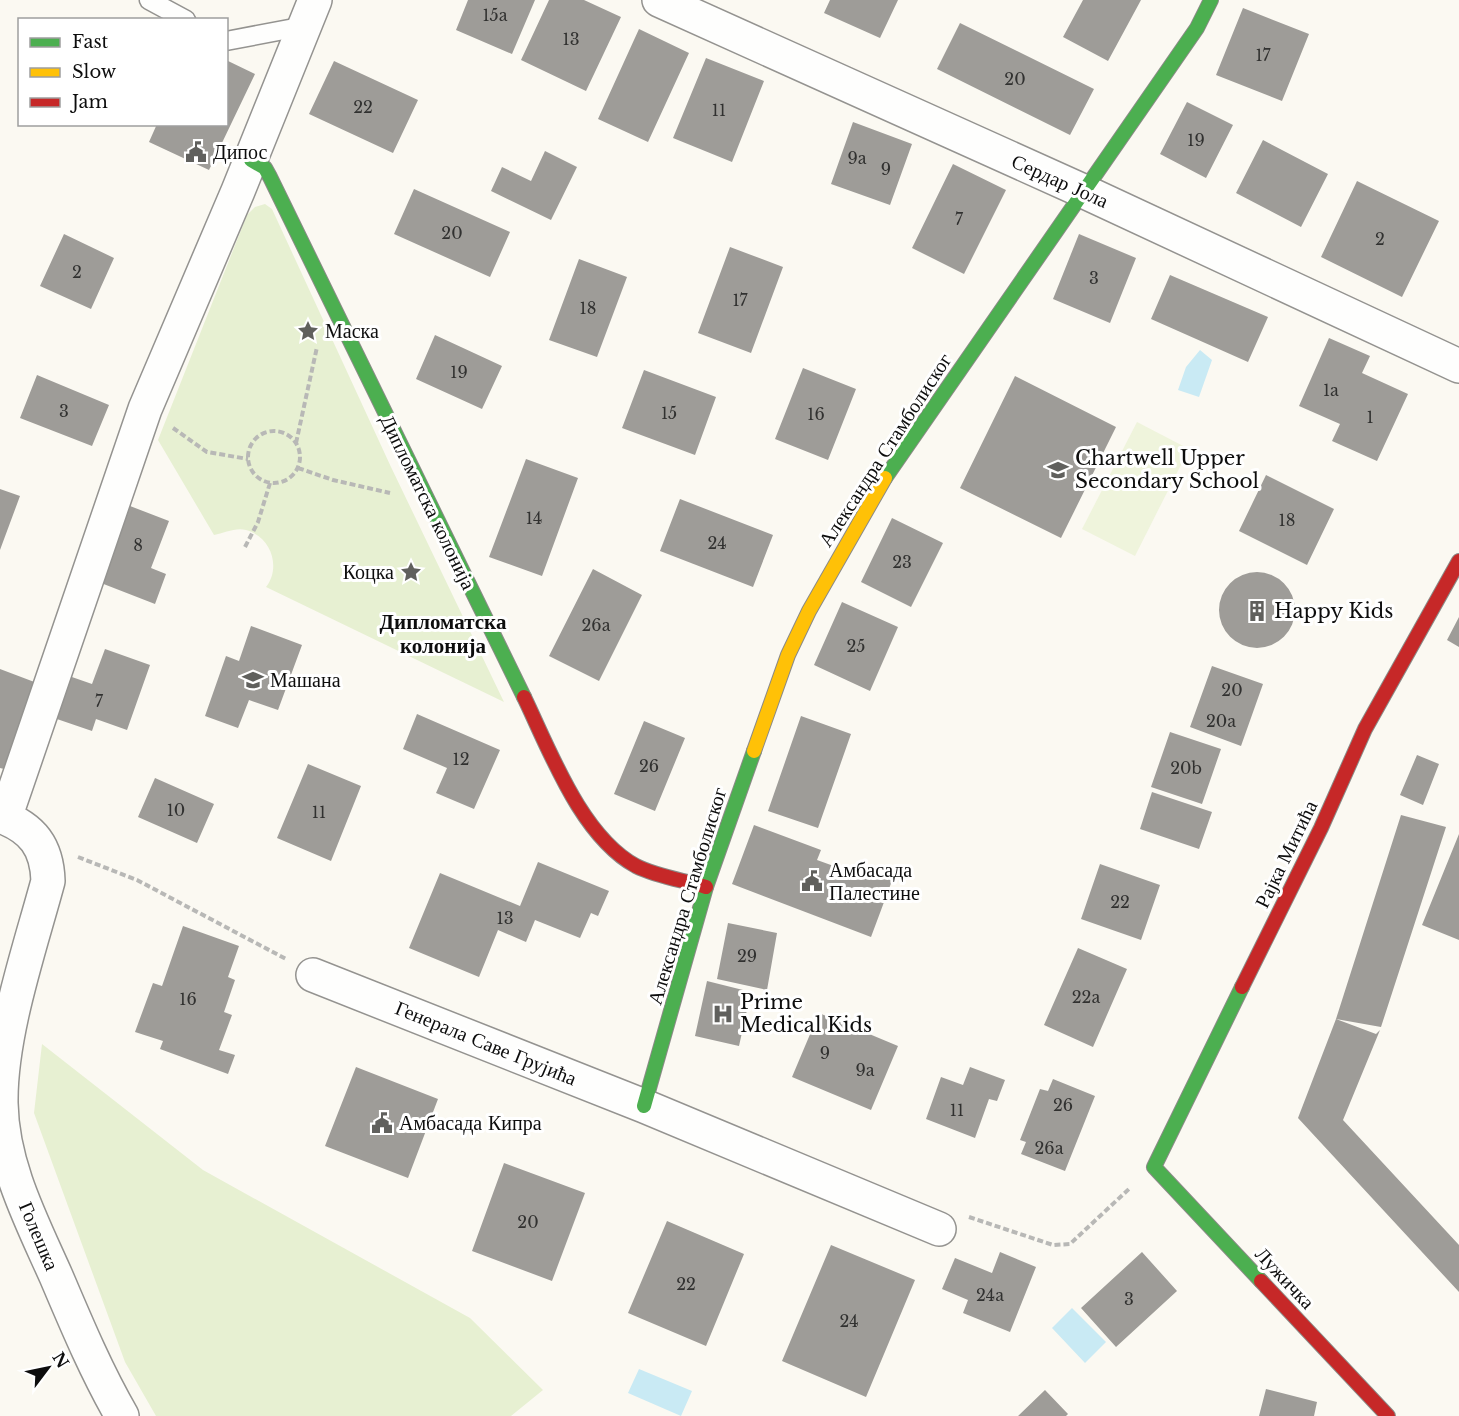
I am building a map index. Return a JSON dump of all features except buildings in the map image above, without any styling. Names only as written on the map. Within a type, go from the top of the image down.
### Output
[{"type":"street","name":"Сердар Јола","points":[[659,0],[1083,190],[1459,366]]},
{"type":"street","name":"Александра Стамболиског","points":[[644,1106],[706,887],[788,655],[809,611],[880,486],[1197,28],[1211,0]]},
{"type":"street","points":[[40,845],[31,833],[3,817],[145,409],[251,160],[310,13]]},
{"type":"street","name":"Дипломатска колонија","points":[[251,160],[265,168],[270,177],[568,785],[593,826],[615,850],[637,866],[706,887]]},
{"type":"street","name":"Рајка Митића","points":[[1154,1167],[1321,828],[1365,729],[1459,561]]},
{"type":"street","name":"Голешка","points":[[40,845],[48,859],[48,881],[12,1016],[4,1060],[0,1102],[4,1145],[13,1177],[48,1258],[89,1352],[122,1416]]},
{"type":"street","name":"Генерала Саве Грујића","points":[[312,975],[644,1106],[939,1229]]},
{"type":"street","name":"Лужичка","points":[[1154,1167],[1388,1416]]},
{"type":"lane","points":[[149,0],[182,18]]},
{"type":"lane","points":[[228,40],[310,13]]},
{"type":"path","points":[[296,443],[329,294]]},
{"type":"path","points":[[145,409],[207,452],[248,459]]},
{"type":"path","points":[[283,432],[296,443],[299,451],[298,468],[287,480],[270,483],[255,475],[248,459],[252,443],[266,433],[283,432]]},
{"type":"path","points":[[298,468],[333,480],[398,495],[432,510]]},
{"type":"path","points":[[245,548],[258,522],[270,483]]},
{"type":"path","points":[[40,845],[137,880],[263,945],[312,975]]},
{"type":"path","points":[[939,1229],[947,1210],[1053,1245],[1070,1244],[1103,1216],[1134,1181]]},
{"type":"green space","points":[[265,204],[272,209],[391,467],[504,702],[266,587],[273,571],[268,546],[255,534],[242,529],[214,535],[158,440],[247,215],[255,207]]},
{"type":"green space","points":[[1137,422],[1189,449],[1135,556],[1082,529]]},
{"type":"green space","points":[[42,1044],[203,1170],[470,1318],[543,1390],[511,1416],[156,1416],[125,1362],[34,1113]]},
{"type":"water","points":[[1200,350],[1212,360],[1199,397],[1178,390],[1186,367]]},
{"type":"water","points":[[1072,1308],[1106,1342],[1085,1363],[1052,1328]]},
{"type":"water","points":[[639,1369],[692,1391],[681,1416],[628,1393]]},
{"type":"traffic: fast","points":[[885,478],[1197,28],[1211,0]]},
{"type":"traffic: fast","points":[[251,160],[265,168],[270,177],[524,697]]},
{"type":"traffic: fast","points":[[644,1106],[706,887],[754,751]]},
{"type":"traffic: fast","points":[[1242,987],[1154,1167],[1261,1281]]},
{"type":"traffic: slow","points":[[754,751],[788,655],[809,611],[885,478]]},
{"type":"traffic: jam","points":[[1242,987],[1321,828],[1365,729],[1459,561]]},
{"type":"traffic: jam","points":[[524,697],[569,790],[599,835],[616,852],[644,870],[706,887]]},
{"type":"traffic: jam","points":[[1261,1281],[1388,1416]]},
{"type":"place","name":"Дипос","points":[[196,152]]},
{"type":"place","name":"Маска","points":[[308,331]]},
{"type":"place","name":"Chartwell Upper Secondary School","points":[[1058,470]]},
{"type":"place","name":"Коцка","points":[[411,572]]},
{"type":"place","name":"Happy Kids","points":[[1257,611]]},
{"type":"place","name":"Машана","points":[[253,680]]},
{"type":"place","name":"Амбасада Палестине","points":[[812,881]]},
{"type":"place","name":"Prime Medical Kids","points":[[723,1014]]},
{"type":"place","name":"Амбасада Кипра","points":[[382,1123]]},
{"type":"district","name":"Дипломатска колонија","points":[[443,634]]}]
